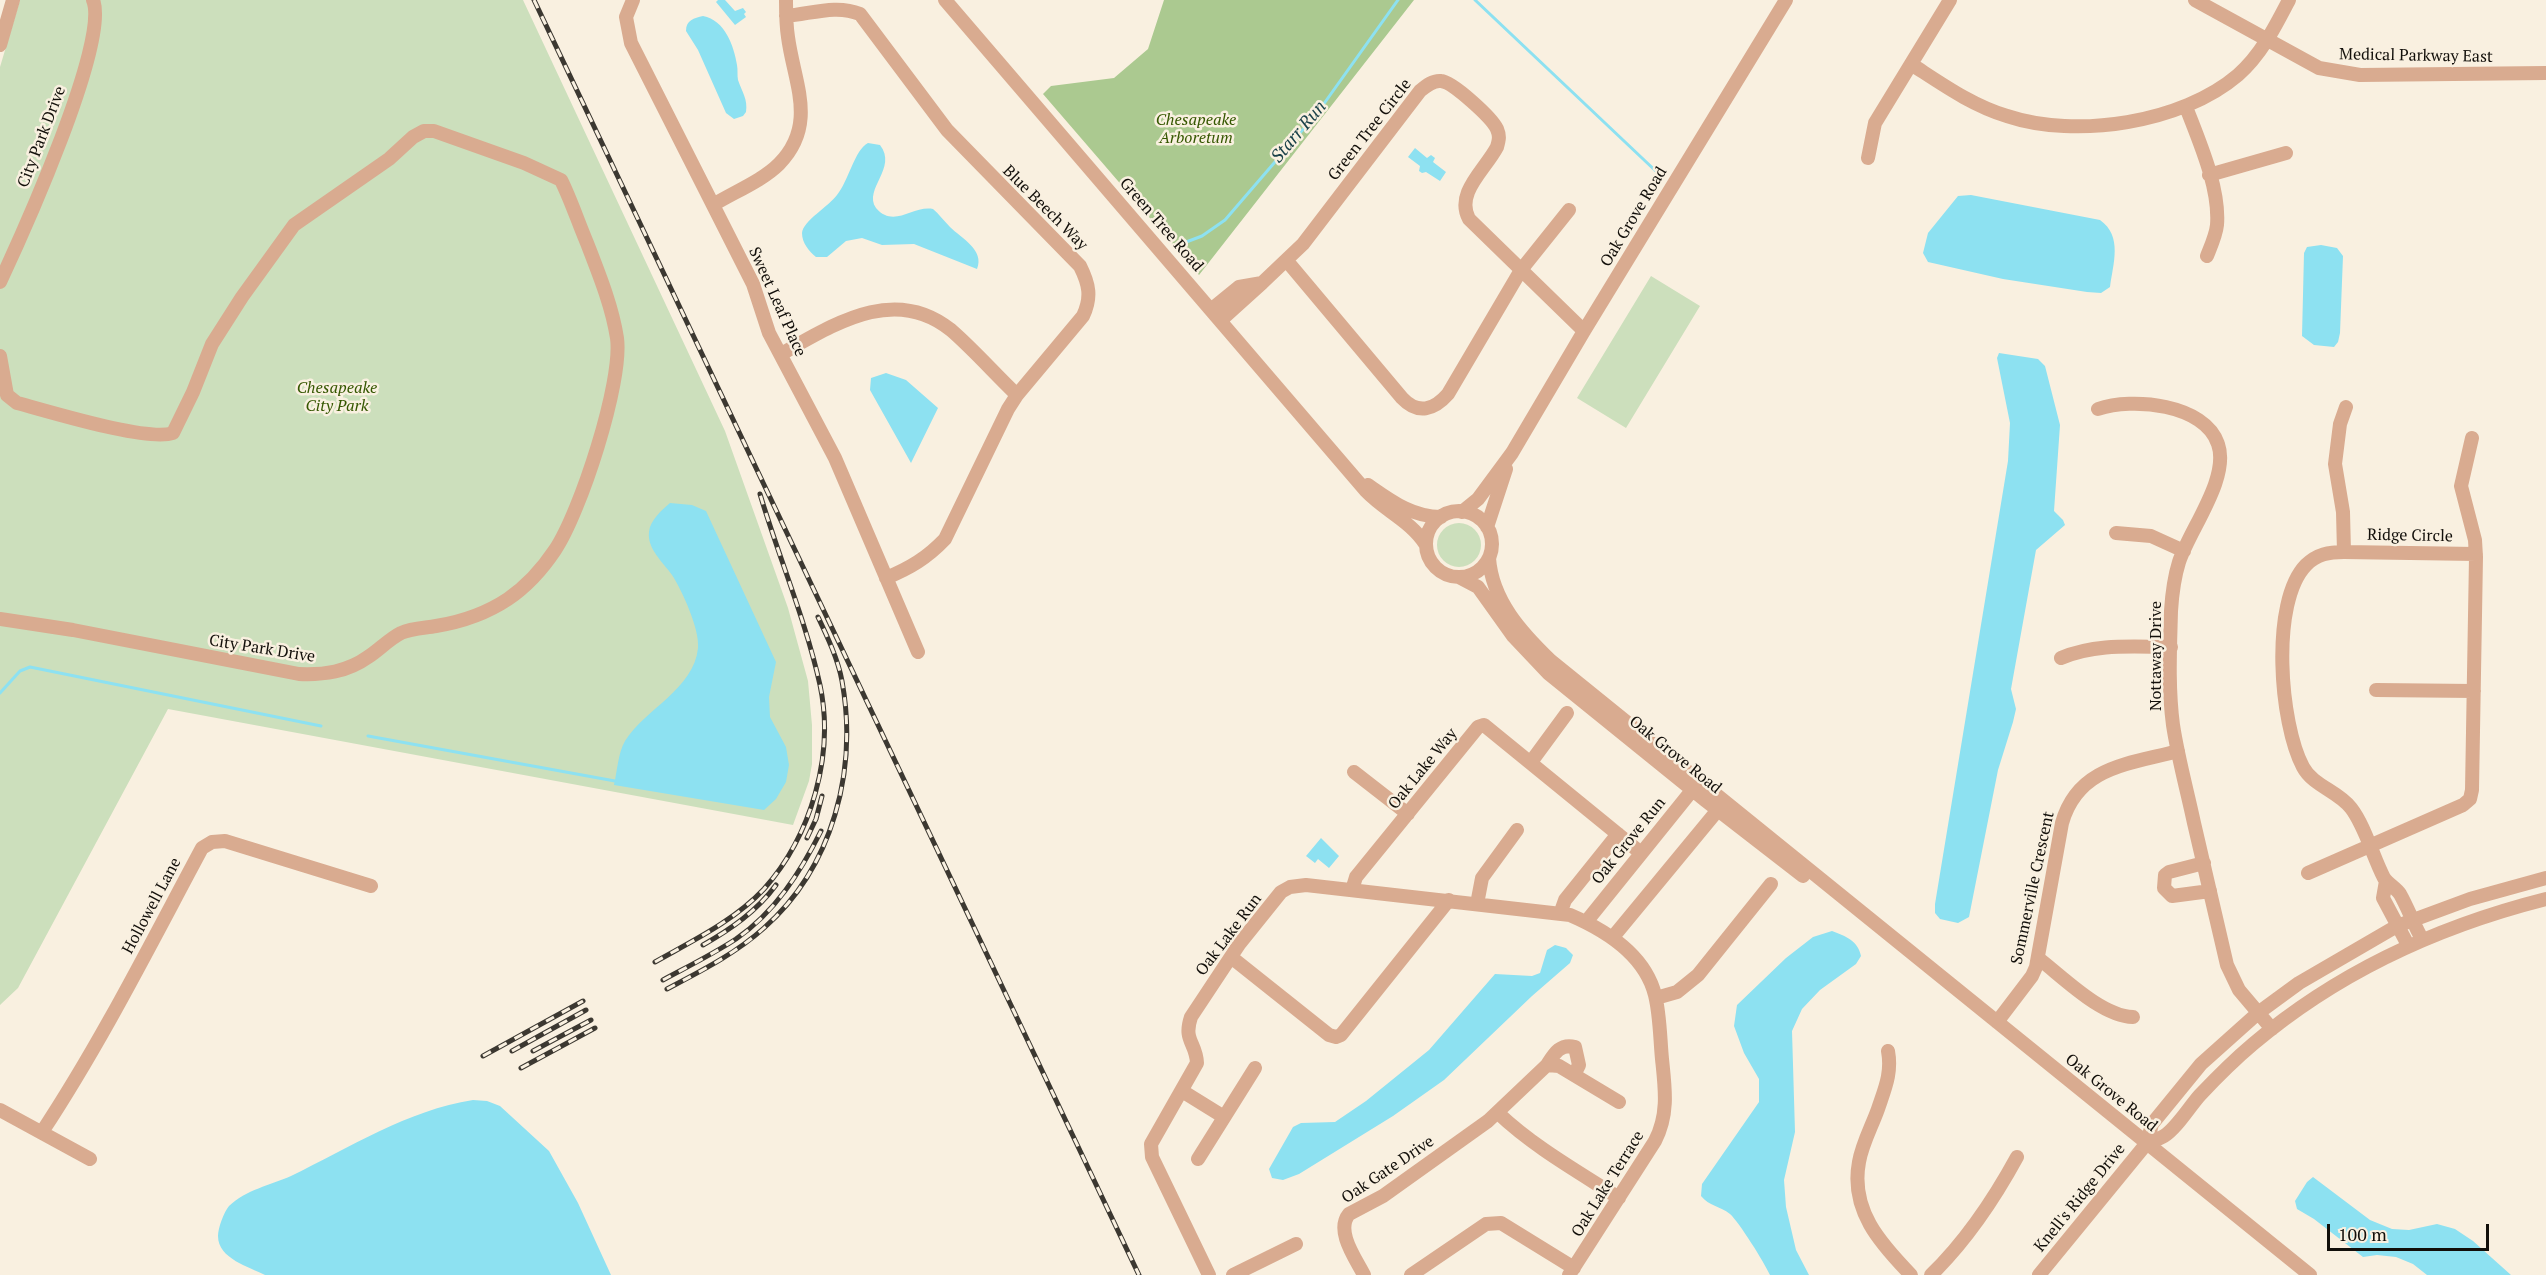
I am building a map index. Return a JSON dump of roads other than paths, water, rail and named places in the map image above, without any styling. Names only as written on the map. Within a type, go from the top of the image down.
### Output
[{"type":"street","points":[[0,45],[13,0]]},
{"type":"street","name":"City Park Drive","points":[[0,282],[39,195],[79,87],[96,21],[93,0]]},
{"type":"street","name":"Sweet Leaf Place","points":[[633,0],[626,17],[632,43],[753,284],[769,333],[836,458],[918,652]]},
{"type":"street","points":[[713,205],[778,165],[791,150],[799,132],[802,102],[788,37],[786,0]]},
{"type":"street","name":"Green Tree Road","points":[[945,0],[1376,502],[1417,531],[1426,544]]},
{"type":"street","name":"Oak Grove Road","points":[[1462,512],[1478,499],[1512,453],[1786,0]]},
{"type":"street","points":[[1868,158],[1875,123],[1950,0]]},
{"type":"street","name":"Medical Parkway East","points":[[2195,0],[2266,41],[2319,68],[2336,72],[2360,75],[2546,73]]},
{"type":"street","points":[[1911,64],[1961,97],[2014,118],[2044,125],[2078,127],[2109,124],[2169,113],[2186,107],[2224,86],[2239,74],[2266,41],[2289,0]]},
{"type":"street","name":"Blue Beech Way","points":[[786,16],[809,15],[834,9],[860,14],[947,130],[1080,266],[1089,291],[1089,303],[1086,309],[1017,395],[945,539],[931,554],[913,567],[886,578]]},
{"type":"street","name":"Green Tree Circle","points":[[1217,315],[1262,283],[1287,261],[1420,91],[1428,85],[1442,81],[1450,84],[1490,117],[1500,139],[1466,194],[1465,211],[1485,236],[1584,331]]},
{"type":"street","points":[[2186,107],[2209,175],[2217,214],[2216,227],[2207,256]]},
{"type":"street","name":"City Park Drive","points":[[0,356],[7,395],[17,403],[138,433],[164,436],[172,433],[193,392],[212,344],[242,297],[294,225],[388,159],[413,137],[424,131],[434,131],[524,163],[561,180],[598,273],[610,310],[617,339],[618,357],[607,412],[581,496],[571,519],[537,574],[510,598],[495,607],[471,617],[400,633],[356,664],[332,673],[299,674],[62,628],[0,619]]},
{"type":"street","points":[[2209,175],[2286,153]]},
{"type":"street","points":[[1287,261],[1402,398],[1415,409],[1424,410],[1441,402],[1448,393],[1521,270],[1569,210]]},
{"type":"street","points":[[781,354],[834,324],[857,315],[877,310],[909,311],[931,318],[950,329],[1017,395]]},
{"type":"street","name":"Nottaway Drive","points":[[2098,409],[2134,403],[2189,413],[2211,430],[2218,442],[2221,464],[2216,482],[2184,550],[2173,588],[2170,689],[2178,751],[2230,972],[2239,990],[2272,1029]]},
{"type":"street","points":[[2344,552],[2343,512],[2335,464],[2340,424],[2346,408]]},
{"type":"street","points":[[2472,438],[2461,486],[2475,540],[2476,554]]},
{"type":"street","name":"Oak Grove Road","points":[[1487,527],[1490,511],[1512,453]]},
{"type":"street","name":"Green Tree Road","points":[[1352,473],[1414,513],[1428,517],[1441,517]]},
{"type":"street","points":[[1462,512],[1477,517],[1487,527],[1492,540],[1488,558],[1476,572],[1460,577],[1448,575],[1434,566],[1428,556],[1426,544],[1430,528],[1441,517],[1462,512]]},
{"type":"street","points":[[2116,533],[2151,536],[2184,550]]},
{"type":"street","name":"Ridge Circle","points":[[2369,846],[2463,805],[2470,799],[2476,554],[2330,552],[2317,557],[2299,575],[2287,614],[2283,643],[2284,700],[2303,768],[2312,778],[2336,794],[2352,809],[2369,846],[2386,881],[2399,893],[2412,920],[2415,942]]},
{"type":"street","name":"Oak Grove Road","points":[[1488,558],[1493,587],[1500,600],[1530,639],[1551,661],[1695,785]]},
{"type":"street","name":"Oak Grove Road","points":[[1460,577],[1478,587],[1513,636],[1542,667],[1721,806],[1868,916],[1891,937],[2310,1275]]},
{"type":"street","points":[[2061,658],[2096,647],[2171,647]]},
{"type":"street","points":[[2376,690],[2474,691]]},
{"type":"street","points":[[1531,762],[1568,713]]},
{"type":"street","name":"Oak Lake Way","points":[[1352,890],[1356,877],[1481,725],[1489,727],[1641,853]]},
{"type":"street","name":"Sommerville Crescent","points":[[1997,1022],[2031,976],[2038,958],[2062,823],[2069,803],[2083,786],[2103,772],[2178,751]]},
{"type":"street","points":[[1354,772],[1408,814]]},
{"type":"street","name":"Oak Grove Run","points":[[1586,922],[1695,785]]},
{"type":"street","points":[[1613,937],[1721,806]]},
{"type":"street","points":[[1477,903],[1482,878],[1516,830]]},
{"type":"street","points":[[1560,914],[1565,900],[1618,834]]},
{"type":"street","name":"Hollowell Lane","points":[[42,1132],[64,1099],[133,977],[202,848],[212,842],[225,842],[371,886]]},
{"type":"street","points":[[2308,873],[2369,846]]},
{"type":"street","points":[[2204,863],[2164,875],[2164,888],[2172,897],[2210,891]]},
{"type":"street","points":[[2147,1143],[2152,1125],[2201,1064],[2258,1013],[2299,983],[2397,926],[2486,894],[2546,878]]},
{"type":"street","name":"Ridge Circle","points":[[2386,881],[2383,898],[2397,926],[2415,942]]},
{"type":"street","points":[[1656,998],[1677,992],[1698,975],[1772,884]]},
{"type":"street","name":"Oak Lake Run","points":[[1209,1275],[1150,1150],[1154,1136],[1197,1063],[1193,1046],[1188,1040],[1191,1017],[1231,957],[1286,889],[1306,885],[1477,903],[1560,914],[1586,922]]},
{"type":"street","points":[[2147,1143],[2165,1136],[2229,1065],[2272,1029],[2333,987],[2415,942],[2503,910],[2546,899]]},
{"type":"street","points":[[1231,957],[1329,1035],[1336,1037],[1341,1035],[1449,900]]},
{"type":"street","name":"Oak Lake Terrace","points":[[1571,1272],[1655,1141],[1665,1113],[1666,1095],[1656,998],[1647,976],[1637,961],[1613,937],[1586,922]]},
{"type":"street","points":[[2038,958],[2101,1006],[2113,1013],[2133,1017]]},
{"type":"street","points":[[1574,1075],[1580,1065],[1578,1051],[1575,1047],[1568,1045],[1561,1047],[1498,1113],[1530,1141],[1619,1198]]},
{"type":"street","points":[[1888,1051],[1889,1082],[1859,1161],[1858,1186],[1860,1203],[1872,1230],[1885,1248],[1911,1275]]},
{"type":"street","points":[[1546,1065],[1559,1066],[1619,1102]]},
{"type":"street","points":[[1198,1159],[1255,1068]]},
{"type":"street","points":[[1182,1092],[1224,1117]]},
{"type":"street","points":[[0,1110],[90,1159]]},
{"type":"street","name":"Oak Gate Drive","points":[[1364,1275],[1345,1235],[1343,1228],[1345,1219],[1383,1196],[1498,1113]]},
{"type":"street","name":"Knell's Ridge Drive","points":[[2039,1275],[2147,1143]]},
{"type":"street","points":[[1930,1275],[1964,1240],[1984,1214],[2016,1157]]},
{"type":"street","points":[[1412,1275],[1486,1224],[1496,1222],[1501,1223],[1571,1272]]},
{"type":"street","points":[[1233,1275],[1296,1244]]},
{"type":"water","points":[[725,0],[735,11],[743,8],[746,17],[735,25],[716,2]]},
{"type":"water","points":[[703,16],[711,18],[723,28],[731,42],[736,58],[738,80],[746,103],[746,112],[743,116],[734,119],[726,113],[698,50],[686,31],[689,22]]},
{"type":"water","points":[[868,143],[880,145],[885,162],[874,193],[873,201],[876,208],[890,216],[933,209],[975,250],[979,262],[977,269],[914,244],[882,245],[862,238],[846,241],[827,257],[816,257],[808,249],[802,237],[803,228],[837,195],[859,152]]},
{"type":"water","points":[[1415,148],[1427,158],[1431,155],[1435,158],[1433,162],[1446,172],[1440,181],[1426,172],[1419,171],[1420,166],[1408,157]]},
{"type":"water","points":[[1971,195],[2100,220],[2112,234],[2114,242],[2110,287],[2101,293],[2087,292],[2003,279],[1928,262],[1923,253],[1928,233],[1958,196]]},
{"type":"water","points":[[2321,245],[2337,248],[2343,256],[2340,333],[2334,347],[2314,345],[2302,336],[2304,253],[2307,247]]},
{"type":"water","points":[[1999,353],[2038,359],[2045,366],[2060,425],[2054,511],[2065,525],[2036,550],[2011,689],[2016,709],[1998,770],[1969,917],[1958,923],[1940,919],[1935,913],[1935,904],[2008,461],[2010,423],[1997,358]]},
{"type":"water","points":[[886,373],[906,380],[938,408],[911,463],[870,390],[871,378]]},
{"type":"water","points":[[670,503],[692,505],[706,511],[776,662],[769,697],[770,717],[786,747],[789,765],[786,782],[776,799],[764,810],[614,785],[619,757],[625,741],[688,675],[695,662],[698,648],[696,631],[681,590],[650,544],[649,532],[652,523]]},
{"type":"water","points":[[1321,838],[1339,856],[1329,868],[1318,859],[1315,863],[1306,856]]},
{"type":"water","points":[[1832,931],[1847,937],[1854,943],[1861,956],[1856,964],[1820,990],[1802,1009],[1792,1031],[1795,1132],[1784,1180],[1786,1207],[1796,1250],[1809,1275],[1770,1275],[1734,1218],[1701,1196],[1702,1184],[1759,1102],[1759,1079],[1744,1053],[1734,1026],[1737,1005],[1786,958],[1813,937]]},
{"type":"water","points":[[1555,945],[1566,948],[1573,955],[1570,963],[1444,1080],[1393,1116],[1299,1174],[1283,1180],[1272,1178],[1269,1169],[1293,1127],[1301,1123],[1335,1122],[1366,1101],[1429,1050],[1495,974],[1532,976],[1540,973],[1547,950]]},
{"type":"water","points":[[473,1100],[487,1101],[500,1106],[549,1151],[578,1203],[611,1275],[265,1275],[236,1261],[223,1251],[219,1244],[219,1229],[225,1212],[236,1200],[258,1188],[291,1176],[402,1121],[425,1112]]},
{"type":"water","points":[[2313,1177],[2370,1220],[2392,1229],[2409,1230],[2437,1224],[2455,1229],[2473,1241],[2511,1275],[2427,1275],[2413,1264],[2396,1257],[2377,1255],[2363,1257],[2314,1219],[2297,1209],[2295,1201]]},
{"type":"waterway","name":"Starr Run","points":[[1181,244],[1202,236],[1225,220],[1318,112],[1398,0]]},
{"type":"waterway","name":"Starr Run","points":[[1475,0],[1661,176]]},
{"type":"waterway","points":[[0,693],[20,671],[30,667],[321,726]]},
{"type":"waterway","points":[[368,736],[615,781]]},
{"type":"railway","points":[[534,0],[1139,1275]]},
{"type":"railway","points":[[655,962],[726,921],[764,889],[781,868],[795,845],[815,793],[824,739],[824,712],[820,685],[807,637],[760,494]]},
{"type":"railway","points":[[667,989],[730,954],[764,928],[788,904],[808,876],[823,847],[835,815],[843,782],[846,715],[838,664],[818,617]]},
{"type":"railway","points":[[807,838],[816,819],[822,796]]},
{"type":"railway","points":[[663,980],[736,939],[763,917],[795,877],[821,831]]},
{"type":"railway","points":[[703,945],[743,919],[776,885]]},
{"type":"railway","points":[[483,1056],[583,1001]]},
{"type":"railway","points":[[512,1051],[586,1010]]},
{"type":"railway","points":[[533,1051],[591,1020]]},
{"type":"railway","points":[[521,1068],[595,1028]]},
{"type":"park label","name":"Chesapeake Arboretum","points":[[1196,129]]},
{"type":"park label","name":"Chesapeake City Park","points":[[337,397]]}]
